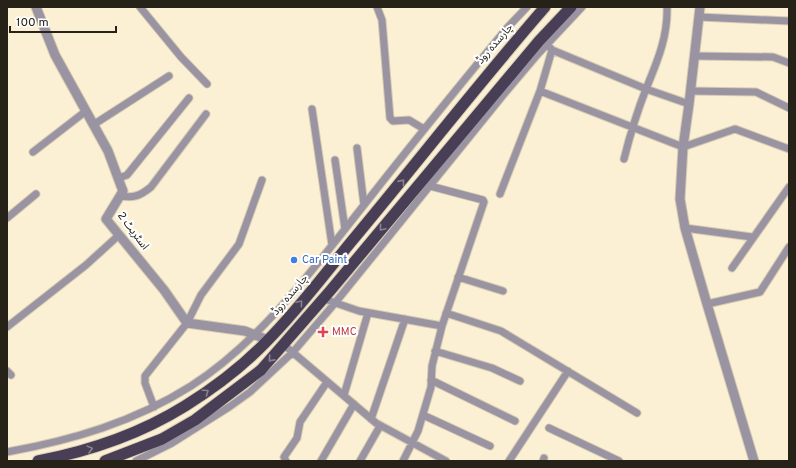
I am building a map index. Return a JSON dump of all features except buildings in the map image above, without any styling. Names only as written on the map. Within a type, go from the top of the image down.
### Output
[{"type":"highway","name":"چارسدہ روڈ","points":[[38,461],[97,447],[160,421],[209,390],[249,358],[268,340],[384,203],[487,73],[545,7]]},
{"type":"highway","points":[[105,461],[145,455],[162,439],[195,420],[226,399],[261,370],[324,299],[539,41],[571,7]]},
{"type":"highway","points":[[384,203],[396,213]]},
{"type":"street","name":"اسٹریٹ 2","points":[[36,7],[55,56],[108,152],[123,191],[106,219],[164,290],[187,323]]},
{"type":"street","points":[[140,7],[181,57],[207,84]]},
{"type":"street","points":[[377,7],[382,20],[390,118],[393,121],[409,120],[424,129]]},
{"type":"street","points":[[7,452],[80,436],[110,426],[154,407],[193,385],[254,335],[332,245],[424,129],[526,7]]},
{"type":"street","points":[[136,461],[145,455],[172,443],[229,407],[250,392],[293,352],[335,303],[504,94],[547,44],[582,7]]},
{"type":"street","points":[[624,159],[632,128],[664,39],[667,7]]},
{"type":"street","points":[[700,7],[690,91],[690,104],[683,147],[680,199],[685,228],[754,461]]},
{"type":"street","points":[[699,17],[789,21]]},
{"type":"street","points":[[547,44],[552,50],[646,89],[690,104]]},
{"type":"street","points":[[500,194],[540,91],[552,50]]},
{"type":"street","points":[[694,56],[773,57],[789,63]]},
{"type":"street","points":[[93,125],[169,76]]},
{"type":"street","points":[[540,91],[683,147],[735,129],[789,149]]},
{"type":"street","points":[[690,91],[756,92],[789,108]]},
{"type":"street","points":[[118,178],[126,175],[189,98]]},
{"type":"street","points":[[312,109],[332,245]]},
{"type":"street","points":[[33,152],[86,111]]},
{"type":"street","points":[[120,196],[132,198],[141,195],[151,187],[206,114]]},
{"type":"street","points":[[357,148],[364,205]]},
{"type":"street","points":[[335,160],[345,229]]},
{"type":"street","points":[[154,407],[145,383],[145,376],[187,323],[201,295],[240,244],[262,180]]},
{"type":"street","points":[[403,461],[412,444],[423,415],[431,380],[435,351],[442,326],[484,202],[430,186]]},
{"type":"street","points":[[732,268],[752,237],[789,187]]},
{"type":"street","points":[[7,208],[9,216],[36,194]]},
{"type":"street","points":[[685,228],[752,237]]},
{"type":"street","points":[[7,327],[86,265],[119,235]]},
{"type":"street","points":[[707,304],[760,292],[789,247]]},
{"type":"street","points":[[458,277],[503,291]]},
{"type":"street","points":[[324,299],[368,313],[442,326]]},
{"type":"street","points":[[344,395],[368,313]]},
{"type":"street","points":[[446,313],[501,331],[637,413]]},
{"type":"street","points":[[371,419],[405,319]]},
{"type":"street","points":[[187,323],[245,331],[268,340]]},
{"type":"street","points":[[284,345],[380,426],[446,461]]},
{"type":"street","points":[[435,351],[492,368],[520,381]]},
{"type":"street","points":[[509,461],[568,371]]},
{"type":"street","points":[[431,380],[515,422]]},
{"type":"street","points":[[286,461],[284,457],[297,438],[300,422],[327,382]]},
{"type":"street","points":[[321,461],[354,404]]},
{"type":"street","points":[[423,415],[490,446]]},
{"type":"street","points":[[360,461],[380,426]]},
{"type":"street","points":[[549,428],[618,461]]},
{"type":"place","name":"Car Paint","points":[[294,260]]},
{"type":"place","name":"MMC","points":[[323,332]]}]
